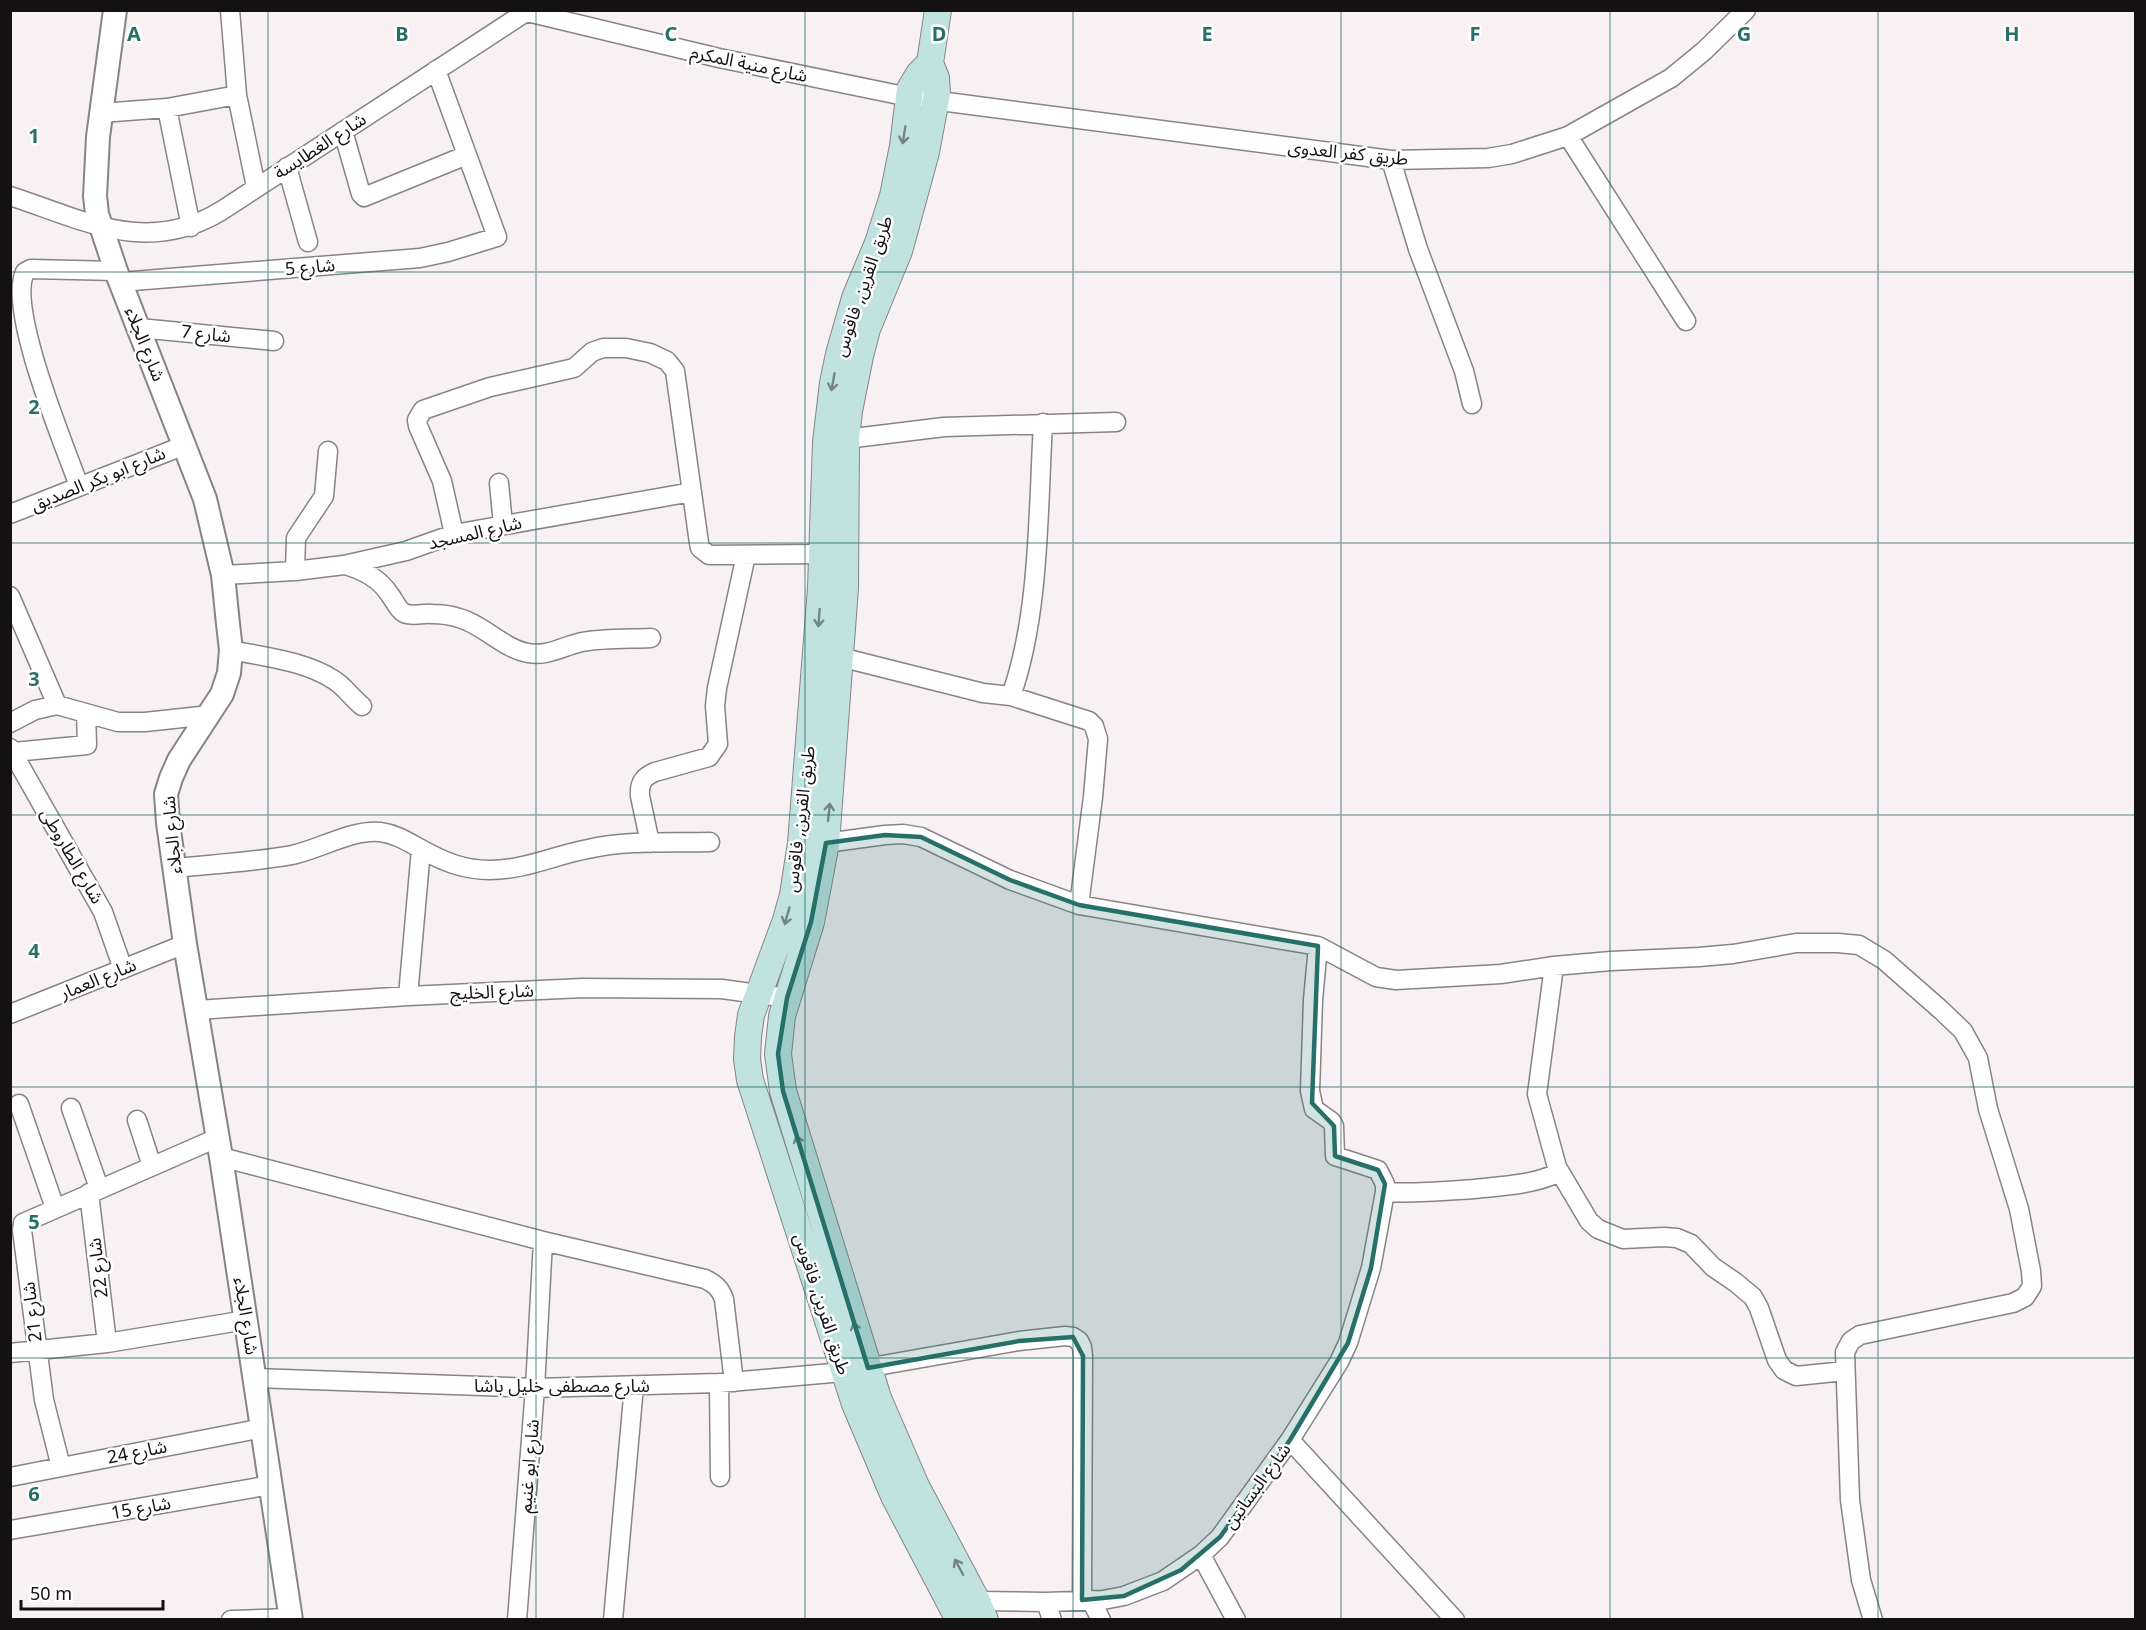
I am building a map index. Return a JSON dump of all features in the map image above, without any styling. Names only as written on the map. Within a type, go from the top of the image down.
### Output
[{"type":"main road","name":"طريق القرين, فاقوس","points":[[938,10],[930,63],[937,86],[936,102],[926,152],[907,226],[877,302],[860,356],[846,439],[823,720],[832,787],[814,843],[796,877],[778,945],[758,994],[748,1036],[747,1059],[750,1080],[856,1370],[981,1610]]},
{"type":"main road","name":"طريق القرين, فاقوس","points":[[823,720],[840,657],[833,588],[822,554],[826,442],[833,383],[838,354],[855,298],[878,243],[893,196],[903,146],[909,97],[914,82],[930,63]]},
{"type":"main road","name":"طريق القرين, فاقوس","points":[[814,843],[811,922],[787,998],[779,1035],[779,1073],[856,1370],[867,1435],[889,1486],[959,1620]]},
{"type":"street","name":"شارع الجلاء","points":[[115,10],[101,113],[95,196],[100,226],[205,499],[223,575],[231,650],[229,673],[210,715],[179,760],[166,794],[185,944],[219,1147],[291,1619]]},
{"type":"street","points":[[230,10],[237,95],[256,188]]},
{"type":"street","name":"طريق كفر العدوى","points":[[909,97],[1391,160],[1488,158],[1512,154],[1568,136],[1671,78],[1704,51],[1746,10]]},
{"type":"street","name":"شارع الغطايسة","points":[[10,196],[118,231],[154,234],[191,227],[256,188],[525,11]]},
{"type":"street","name":"شارع منية المكرم","points":[[525,11],[719,58],[909,97]]},
{"type":"street","points":[[343,131],[364,197],[467,155],[436,70]]},
{"type":"street","points":[[101,113],[166,108],[237,95]]},
{"type":"street","points":[[166,108],[191,227]]},
{"type":"street","points":[[1568,136],[1686,321]]},
{"type":"street","name":"شارع 5","points":[[79,486],[30,348],[21,306],[22,282],[25,272],[31,269],[118,277],[420,258],[448,252],[497,237],[467,155]]},
{"type":"street","points":[[1391,160],[1418,249],[1464,371],[1472,404]]},
{"type":"street","points":[[287,167],[308,242]]},
{"type":"street","name":"شارع 7","points":[[139,328],[274,341]]},
{"type":"street","points":[[454,534],[442,481],[418,426],[417,420],[423,410],[490,387],[574,368],[592,352],[603,348],[626,348],[650,353],[667,361],[675,371],[700,548],[710,555],[822,554]]},
{"type":"street","points":[[846,439],[944,427],[1116,422]]},
{"type":"street","points":[[1011,696],[1021,670],[1034,580],[1042,423]]},
{"type":"street","name":"شارع ابو بكر الصديق","points":[[10,514],[185,445]]},
{"type":"street","points":[[295,571],[296,538],[324,496],[328,451]]},
{"type":"street","points":[[499,483],[503,525]]},
{"type":"street","name":"شارع المسجد","points":[[223,575],[295,571],[344,565],[406,551],[454,534],[692,492]]},
{"type":"street","points":[[650,843],[640,796],[646,775],[709,757],[718,744],[715,706],[717,688],[746,555]]},
{"type":"street","points":[[344,565],[374,578],[389,593],[398,608],[408,615],[443,614],[458,617],[484,629],[518,651],[529,654],[553,652],[590,641],[651,638]]},
{"type":"street","points":[[10,596],[57,705]]},
{"type":"street","points":[[231,650],[283,661],[328,676],[338,682],[362,706]]},
{"type":"street","points":[[840,657],[983,693],[1011,696],[1089,721],[1097,732],[1093,797],[1079,905]]},
{"type":"street","points":[[10,723],[35,710],[57,705],[118,722],[145,722],[210,715]]},
{"type":"street","points":[[12,750],[87,745],[86,713]]},
{"type":"street","name":"شارع الطاروطى","points":[[12,750],[103,912],[123,969]]},
{"type":"street","points":[[175,868],[293,854],[362,832],[393,835],[446,862],[467,869],[491,870],[515,868],[589,848],[623,843],[710,842]]},
{"type":"street","points":[[814,843],[885,835],[903,834],[921,837],[1010,880],[1079,905],[1318,946],[1368,974],[1396,980],[1501,974],[1611,961],[1733,954],[1796,943],[1827,942],[1860,945],[1884,960],[1963,1031],[1978,1058],[1988,1109],[2019,1209],[2032,1286],[2025,1297],[2013,1303],[1860,1335],[1851,1341],[1845,1352],[1850,1500],[1861,1580],[1873,1620]]},
{"type":"street","points":[[408,996],[421,849]]},
{"type":"street","name":"شارع العمار","points":[[10,1014],[185,944]]},
{"type":"street","points":[[1318,946],[1310,1058],[1312,1103],[1314,1109],[1332,1120],[1335,1156],[1378,1170],[1385,1184],[1385,1192],[1416,1194],[1509,1186],[1529,1183],[1560,1172]]},
{"type":"street","points":[[1554,966],[1537,1094],[1555,1162],[1589,1221],[1598,1229],[1623,1239],[1664,1237],[1677,1238],[1691,1244],[1713,1268],[1753,1297],[1760,1308],[1777,1360],[1784,1370],[1796,1376],[1845,1371]]},
{"type":"street","name":"شارع الخليج","points":[[197,1010],[408,996],[583,988],[722,989],[787,998]]},
{"type":"street","points":[[19,1104],[55,1208]]},
{"type":"street","name":"شارع 22","points":[[70,1108],[94,1191],[107,1343]]},
{"type":"street","points":[[137,1120],[152,1166]]},
{"type":"street","points":[[219,1147],[543,1241],[714,1283],[724,1299],[726,1382],[720,1477]]},
{"type":"street","name":"شارع 21","points":[[61,1467],[48,1423],[37,1351],[23,1223],[152,1166],[219,1147]]},
{"type":"street","name":"شارع البساتين","points":[[981,1610],[1124,1596],[1144,1590],[1163,1581],[1201,1555],[1220,1537],[1290,1440],[1339,1362],[1352,1333],[1371,1268],[1385,1192]]},
{"type":"street","name":"شارع ابو غنيم","points":[[517,1620],[535,1388],[543,1241]]},
{"type":"street","points":[[10,1353],[107,1343],[246,1320]]},
{"type":"street","name":"شارع مصطفى خليل باشا","points":[[255,1378],[535,1388],[726,1382],[856,1370],[1019,1341],[1073,1337],[1079,1341],[1083,1356],[1087,1600]]},
{"type":"street","points":[[613,1620],[634,1386]]},
{"type":"street","name":"شارع 24","points":[[10,1477],[263,1428]]},
{"type":"street","points":[[1290,1440],[1455,1620]]},
{"type":"street","name":"شارع 15","points":[[10,1530],[271,1485]]},
{"type":"street","points":[[1201,1555],[1236,1620]]},
{"type":"street","points":[[1087,1600],[1101,1620]]},
{"type":"street","points":[[1046,1602],[1052,1620]]},
{"type":"street","points":[[231,1620],[291,1619]]},
{"type":"highlighted area","points":[[885,835],[921,837],[1010,880],[1079,905],[1318,946],[1312,1103],[1334,1126],[1335,1156],[1378,1170],[1385,1184],[1371,1268],[1348,1343],[1290,1440],[1220,1537],[1181,1570],[1124,1596],[1082,1600],[1083,1356],[1073,1337],[1019,1341],[868,1368],[783,1091],[778,1054],[787,998],[811,922],[826,843]]}]
